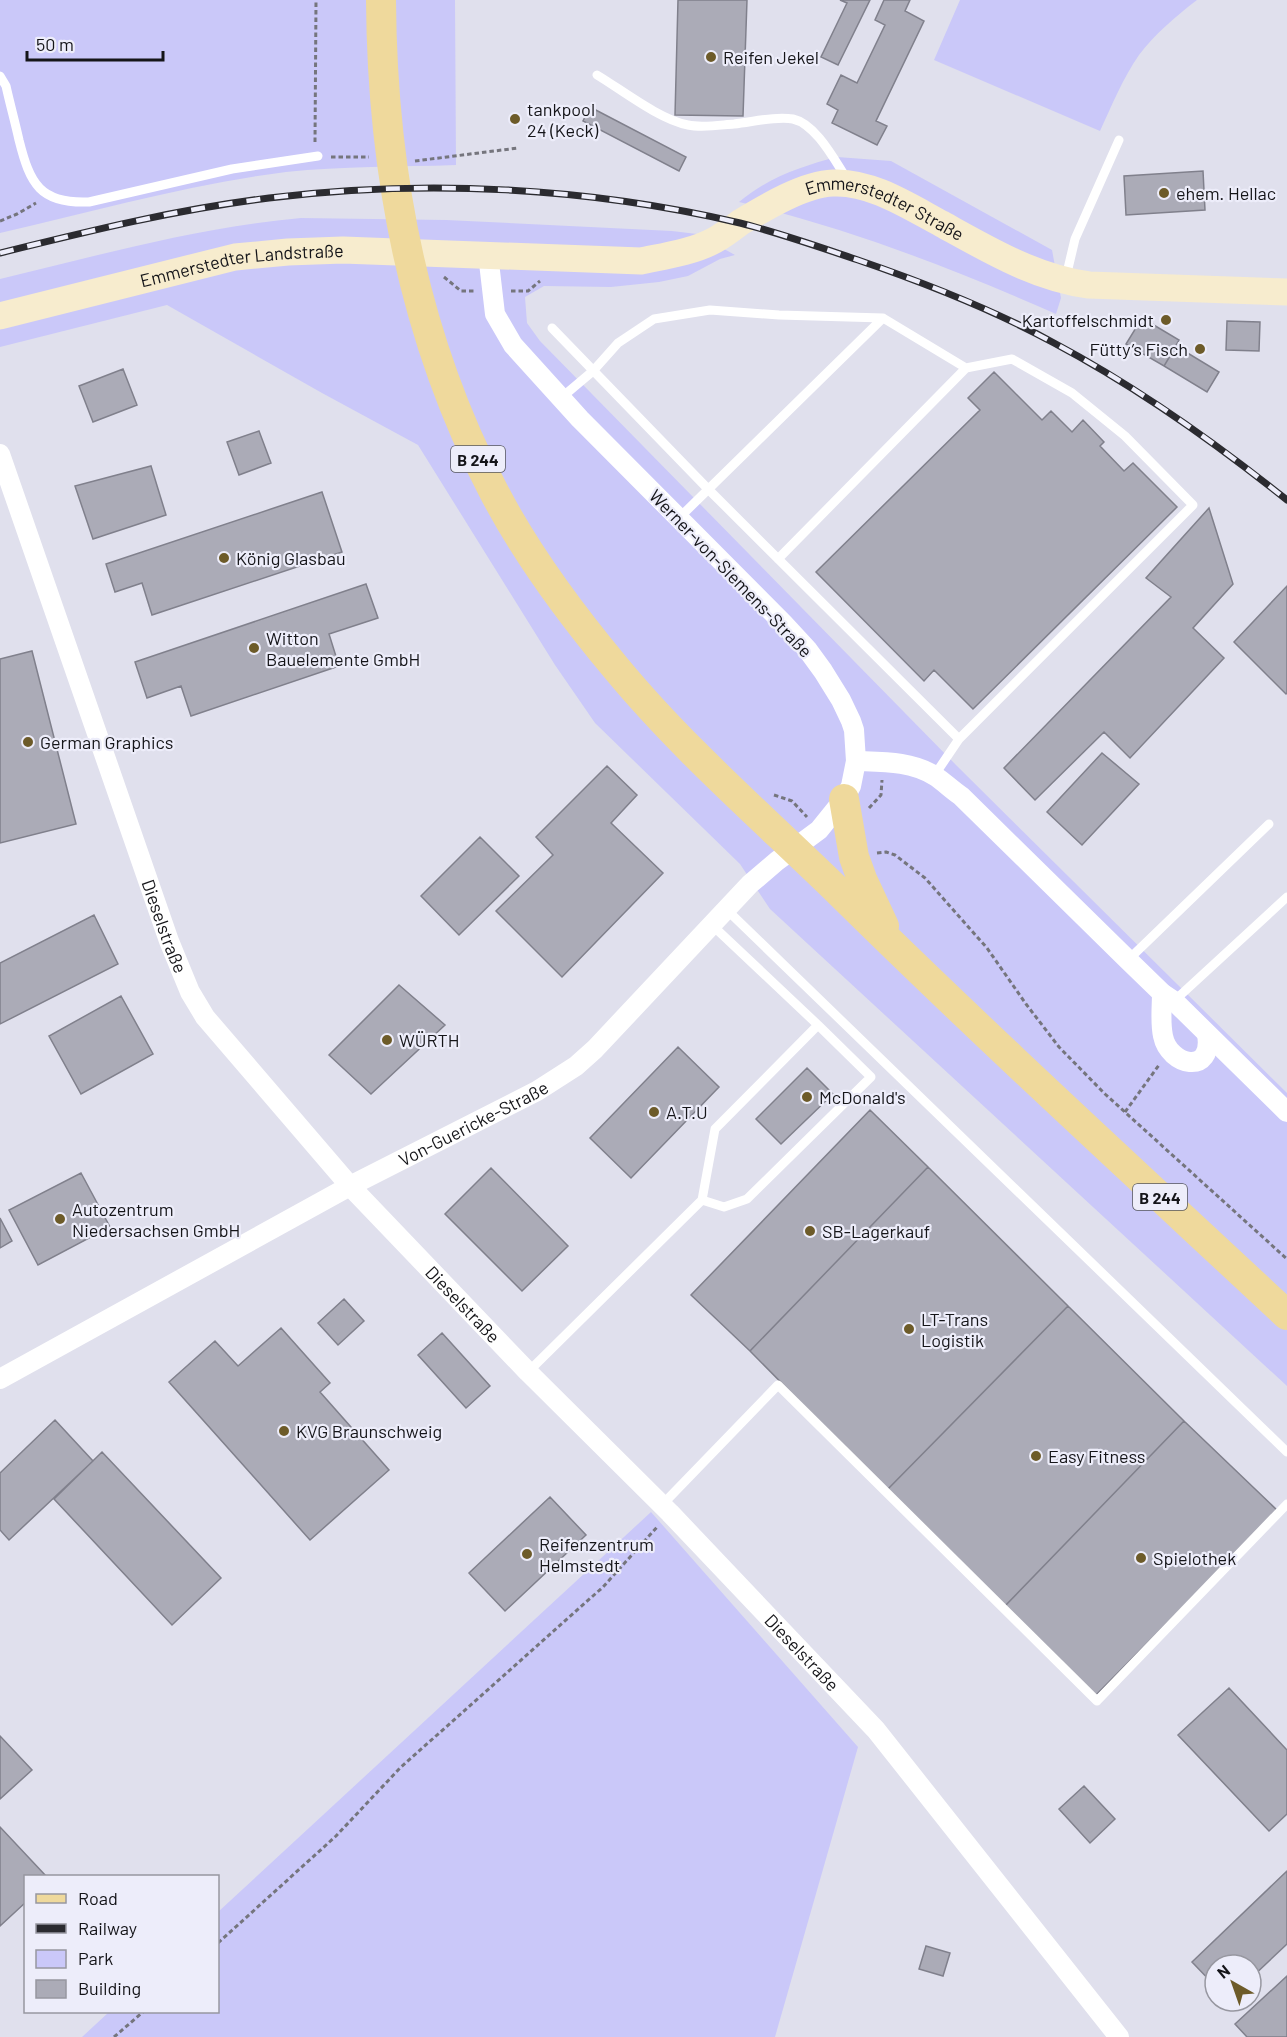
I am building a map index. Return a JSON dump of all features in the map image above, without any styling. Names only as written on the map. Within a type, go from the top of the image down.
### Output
[{"type":"main road","name":"B 244","points":[[381,0],[389,145],[400,219],[422,314],[453,403],[478,459],[495,494],[557,593],[589,636],[648,703],[794,848],[893,945],[1287,1315]]},
{"type":"main road","name":"Emmerstedter Straße","points":[[488,254],[641,261],[671,255],[715,240],[761,210],[812,187],[831,183],[850,184],[893,199],[1022,266],[1065,282],[1089,285],[1287,292]]},
{"type":"main road","name":"Emmerstedter Landstraße","points":[[0,316],[235,257],[343,250],[488,254]]},
{"type":"main road","name":"B 244","points":[[856,804],[853,854],[862,879],[893,945]]},
{"type":"street","name":"Werner-von-Siemens-Straße","points":[[488,254],[495,314],[503,331],[561,399],[807,649],[823,670],[851,721],[854,730],[856,761]]},
{"type":"street","name":"Dieselstraße","points":[[0,454],[169,941],[190,992],[205,1017],[350,1186],[528,1372],[666,1509],[876,1730],[1119,2037]]},
{"type":"street","name":"Von-Guericke-Straße","points":[[0,1378],[350,1186],[537,1091],[568,1072],[595,1049],[764,871],[856,804],[850,786],[856,761]]},
{"type":"street","points":[[856,761],[907,765],[934,776],[961,796],[1287,1112]]},
{"type":"street","points":[[1168,997],[1163,1036],[1169,1050],[1183,1062],[1196,1063],[1204,1057],[1209,1047],[1207,1034]]},
{"type":"lane","points":[[597,75],[671,120],[690,126],[781,118],[796,120],[820,139],[850,184]]},
{"type":"lane","points":[[0,76],[6,86],[26,170],[34,182],[47,194],[68,203],[89,202],[232,169],[318,156]]},
{"type":"lane","points":[[1065,282],[1075,239],[1119,140]]},
{"type":"lane","points":[[561,399],[618,343],[654,319],[710,309],[779,315],[883,318],[966,368]]},
{"type":"lane","points":[[679,518],[883,318]]},
{"type":"lane","points":[[552,328],[708,489],[959,739]]},
{"type":"lane","points":[[778,559],[805,529],[966,368],[1012,359],[1072,393],[1125,436],[1192,505],[959,739],[934,776]]},
{"type":"lane","points":[[1128,960],[1269,824]]},
{"type":"lane","points":[[1168,997],[1287,897]]},
{"type":"lane","points":[[727,909],[1287,1452]]},
{"type":"lane","points":[[702,1200],[724,1206],[747,1199],[872,1077],[712,925]]},
{"type":"lane","points":[[528,1372],[702,1200],[715,1129],[818,1025]]},
{"type":"lane","points":[[666,1509],[778,1385],[1097,1701],[1287,1504]]},
{"type":"path","points":[[0,221],[17,214],[47,194]]},
{"type":"path","points":[[437,273],[451,281],[461,291],[528,291],[542,279]]},
{"type":"path","points":[[856,804],[881,795],[883,762]]},
{"type":"path","points":[[773,795],[792,801],[819,830]]},
{"type":"path","points":[[853,854],[886,852],[895,855],[925,878],[987,948],[1059,1047],[1105,1094],[1287,1258]]},
{"type":"path","points":[[1125,1112],[1159,1065],[1163,1036]]},
{"type":"path","points":[[219,1942],[336,1836],[400,1768],[603,1587],[666,1509]]},
{"type":"path","points":[[114,2037],[142,2013]]},
{"type":"green space","points":[[0,0],[455,0],[456,165],[328,169],[250,177],[143,199],[0,233]]},
{"type":"green space","points":[[960,0],[1197,0],[1166,26],[1139,55],[1123,82],[1100,131],[934,60]]},
{"type":"green space","points":[[837,157],[891,161],[1052,250],[1061,298],[1056,314],[978,281],[861,237],[739,202],[761,186],[785,174]]},
{"type":"green space","points":[[301,218],[446,220],[672,231],[697,234],[735,255],[720,259],[688,276],[659,282],[611,287],[544,286],[525,297],[527,323],[540,341],[956,765],[1287,1093],[1287,1386],[770,909],[740,864],[595,723],[555,665],[418,445],[167,305],[0,347],[0,279],[187,235]]},
{"type":"green space","points":[[651,1512],[858,1747],[775,2037],[82,2037],[108,2013],[219,2013],[219,1911]]},
{"type":"building","name":"Reifen Jekel","points":[[678,0],[747,0],[743,116],[675,115]]},
{"type":"building","points":[[840,0],[870,0],[838,65],[821,57],[847,3]]},
{"type":"building","points":[[884,0],[910,0],[905,11],[924,21],[876,121],[887,126],[877,145],[832,123],[838,110],[827,104],[841,75],[857,83],[885,25],[875,20]]},
{"type":"building","points":[[590,107],[686,157],[679,171],[583,121]]},
{"type":"building","name":"ehem. Hellac","points":[[1203,171],[1205,210],[1126,215],[1124,176]]},
{"type":"building","points":[[1142,318],[1179,340],[1164,366],[1126,344]]},
{"type":"building","points":[[1227,321],[1260,322],[1259,351],[1226,350]]},
{"type":"building","points":[[1176,346],[1219,372],[1207,392],[1164,366]]},
{"type":"building","points":[[123,369],[137,405],[93,422],[79,386]]},
{"type":"building","points":[[994,372],[1042,420],[1051,411],[1072,432],[1083,420],[1104,442],[1100,446],[1124,471],[1133,463],[1177,507],[973,709],[934,670],[924,681],[816,572],[980,410],[968,398]]},
{"type":"building","points":[[259,431],[271,463],[239,475],[227,442]]},
{"type":"building","points":[[151,466],[166,515],[93,539],[75,486]]},
{"type":"building","name":"König Glasbau","points":[[322,492],[342,552],[152,615],[142,583],[115,592],[106,564]]},
{"type":"building","points":[[1209,508],[1233,584],[1193,628],[1224,658],[1130,758],[1104,732],[1035,800],[1004,768],[1171,597],[1146,578]]},
{"type":"building","name":"Witton Bauelemente GmbH","points":[[366,584],[378,618],[329,634],[339,666],[191,716],[181,686],[147,698],[135,662]]},
{"type":"building","points":[[1287,586],[1287,693],[1286,694],[1234,642]]},
{"type":"building","name":"German Graphics","points":[[32,651],[76,824],[0,843],[0,659]]},
{"type":"building","points":[[1102,753],[1139,784],[1082,845],[1047,812]]},
{"type":"building","points":[[607,766],[637,795],[611,823],[663,873],[562,977],[496,911],[553,855],[536,837]]},
{"type":"building","points":[[480,837],[519,876],[459,935],[421,896]]},
{"type":"building","points":[[94,915],[118,964],[0,1024],[0,963]]},
{"type":"building","name":"WÜRTH","points":[[399,985],[445,1025],[371,1094],[329,1055]]},
{"type":"building","points":[[121,996],[153,1054],[81,1094],[49,1036]]},
{"type":"building","name":"A.T.U","points":[[678,1047],[719,1087],[631,1178],[590,1138]]},
{"type":"building","points":[[807,1068],[833,1094],[781,1144],[756,1119]]},
{"type":"building","name":"SB-Lagerkauf","points":[[870,1110],[928,1167],[750,1351],[691,1295]]},
{"type":"building","name":"LT-Trans Logistik","points":[[928,1167],[1068,1306],[887,1490],[750,1351]]},
{"type":"building","points":[[491,1168],[568,1246],[522,1291],[445,1214]]},
{"type":"building","name":"Autozentrum Niedersachsen GmbH","points":[[81,1173],[110,1227],[38,1265],[9,1210]]},
{"type":"building","points":[[0,1218],[12,1241],[0,1248]]},
{"type":"building","points":[[344,1299],[364,1321],[338,1345],[318,1323]]},
{"type":"building","name":"Easy Fitness","points":[[1068,1306],[1184,1421],[1005,1606],[887,1490]]},
{"type":"building","name":"KVG Braunschweig","points":[[281,1328],[330,1383],[320,1392],[389,1470],[310,1540],[169,1382],[215,1341],[238,1366]]},
{"type":"building","points":[[442,1333],[490,1386],[466,1408],[418,1355]]},
{"type":"building","points":[[55,1420],[93,1461],[9,1540],[0,1530],[0,1473]]},
{"type":"building","name":"Spielothek","points":[[1184,1421],[1278,1511],[1096,1695],[1005,1606]]},
{"type":"building","points":[[102,1452],[221,1578],[172,1625],[54,1499]]},
{"type":"building","name":"Reifenzentrum Helmstedt","points":[[550,1497],[586,1535],[505,1611],[469,1573]]},
{"type":"building","points":[[1229,1688],[1287,1750],[1287,1814],[1269,1831],[1178,1735]]},
{"type":"building","points":[[0,1736],[32,1770],[0,1799]]},
{"type":"building","points":[[1084,1786],[1115,1819],[1090,1843],[1059,1809]]},
{"type":"building","points":[[0,1827],[45,1875],[24,1875],[24,1904],[0,1926]]},
{"type":"building","points":[[1287,1871],[1287,1944],[1263,1967],[1263,1953],[1203,1953],[1203,1973],[1192,1962]]},
{"type":"building","points":[[926,1946],[950,1953],[943,1976],[919,1969]]},
{"type":"building","points":[[1287,1976],[1287,2037],[1247,2037],[1235,2024],[1247,2013],[1263,2013],[1263,1998]]},
{"type":"railway","points":[[0,253],[167,214],[269,198],[328,192],[446,188],[506,190],[624,201],[682,211],[740,223],[814,245],[933,287],[1007,319],[1085,360],[1145,396],[1203,436],[1287,500]]},
{"type":"place","name":"Reifen Jekel","points":[[711,57]]},
{"type":"place","name":"tankpool 24 (Keck)","points":[[515,119]]},
{"type":"place","name":"ehem. Hellac","points":[[1164,193]]},
{"type":"place","name":"Kartoffelschmidt","points":[[1166,320]]},
{"type":"place","name":"Fütty’s Fisch","points":[[1200,349]]},
{"type":"place","name":"König Glasbau","points":[[224,558]]},
{"type":"place","name":"Witton Bauelemente GmbH","points":[[254,648]]},
{"type":"place","name":"German Graphics","points":[[28,742]]},
{"type":"place","name":"WÜRTH","points":[[387,1040]]},
{"type":"place","name":"McDonald's","points":[[807,1097]]},
{"type":"place","name":"A.T.U","points":[[654,1112]]},
{"type":"place","name":"Autozentrum Niedersachsen GmbH","points":[[60,1219]]},
{"type":"place","name":"SB-Lagerkauf","points":[[810,1231]]},
{"type":"place","name":"LT-Trans Logistik","points":[[909,1329]]},
{"type":"place","name":"KVG Braunschweig","points":[[284,1431]]},
{"type":"place","name":"Easy Fitness","points":[[1036,1456]]},
{"type":"place","name":"Reifenzentrum Helmstedt","points":[[527,1554]]},
{"type":"place","name":"Spielothek","points":[[1141,1558]]}]
